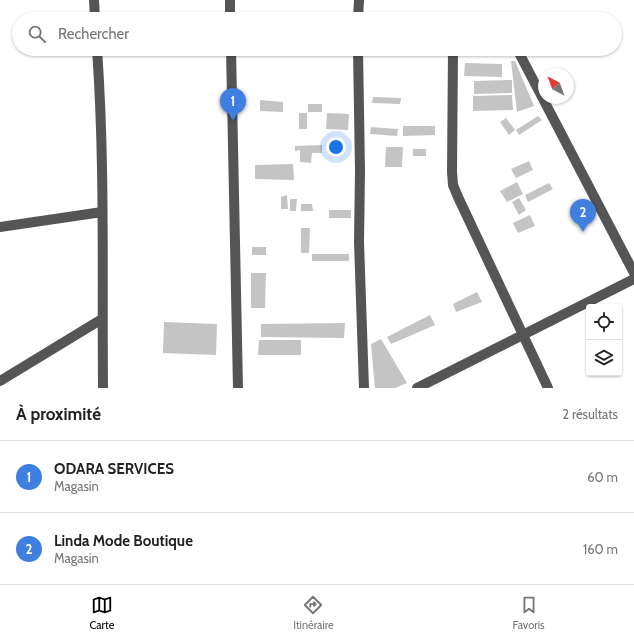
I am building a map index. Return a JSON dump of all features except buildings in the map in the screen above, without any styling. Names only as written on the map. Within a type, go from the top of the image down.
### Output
[{"type":"street","points":[[94,0],[95,12]]},
{"type":"street","points":[[230,0],[230,12]]},
{"type":"street","points":[[358,0],[358,12]]},
{"type":"street","points":[[97,56],[102,212],[103,388]]},
{"type":"street","points":[[231,56],[238,388]]},
{"type":"street","points":[[358,56],[360,171],[359,242],[364,388]]},
{"type":"street","points":[[452,56],[453,185],[548,388]]},
{"type":"street","points":[[520,56],[634,273]]},
{"type":"street","points":[[0,227],[102,212]]},
{"type":"street","points":[[417,388],[522,334],[634,280]]},
{"type":"street","points":[[0,381],[102,319]]},
{"type":"place","name":"ODARA SERVICES","points":[[233,121]]},
{"type":"place","name":"Linda Mode Boutique","points":[[583,232]]}]
